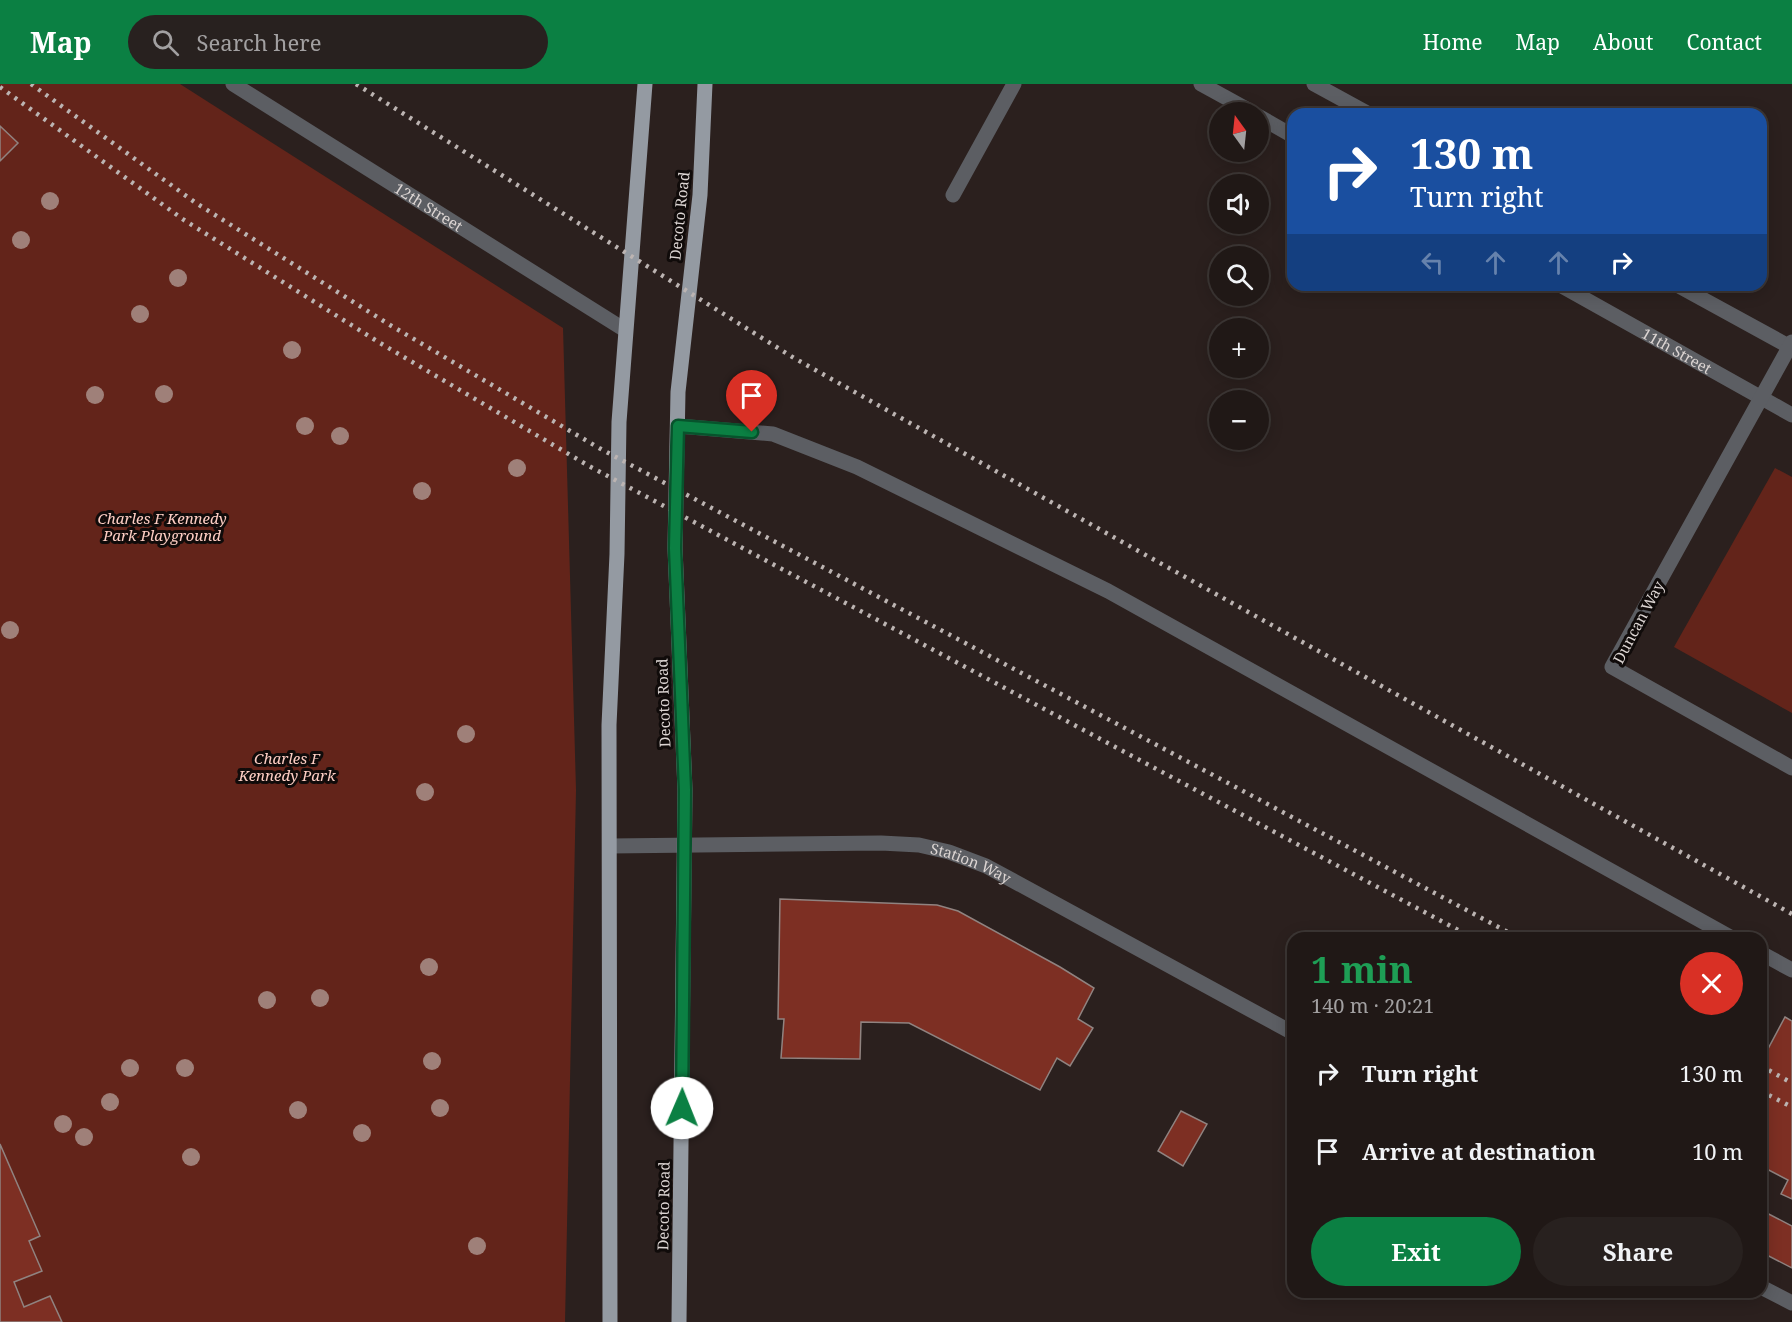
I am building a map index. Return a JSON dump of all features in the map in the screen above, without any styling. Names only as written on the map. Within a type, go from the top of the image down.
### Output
[{"type":"main road","points":[[610,1322],[609,725],[619,422],[645,84]]},
{"type":"main road","name":"Decoto Road","points":[[679,1322],[685,790],[675,548],[678,392],[700,195],[705,84]]},
{"type":"street","name":"12th Street","points":[[234,84],[625,330]]},
{"type":"street","points":[[953,195],[1014,84]]},
{"type":"street","points":[[1201,84],[1234,102]]},
{"type":"street","points":[[1314,84],[1357,108]]},
{"type":"street","points":[[1269,122],[1287,133]]},
{"type":"street","name":"11th Street","points":[[1571,291],[1792,415]]},
{"type":"street","points":[[1688,291],[1791,346],[1762,397]]},
{"type":"street","name":"Duncan Way","points":[[1762,397],[1612,667],[1792,768]]},
{"type":"street","points":[[678,426],[772,434],[857,467],[1108,591],[1721,932]]},
{"type":"street","name":"Station Way","points":[[610,846],[881,843],[919,845],[949,852],[986,866],[1287,1031]]},
{"type":"street","points":[[1767,956],[1792,970]]},
{"type":"street","points":[[1767,1290],[1792,1303]]},
{"type":"green space","name":"Charles F Kennedy Park","points":[[0,84],[180,84],[563,328],[576,790],[565,1322],[0,1322]]},
{"type":"green space","points":[[1775,468],[1792,477],[1792,713],[1674,647]]},
{"type":"building","points":[[0,126],[18,143],[0,161]]},
{"type":"building","points":[[780,899],[937,905],[958,911],[1094,988],[1078,1019],[1093,1028],[1070,1066],[1057,1058],[1040,1090],[909,1023],[861,1022],[860,1059],[781,1058],[784,1019],[778,1019]]},
{"type":"building","points":[[1785,1017],[1792,1021],[1792,1199],[1781,1194],[1788,1180],[1767,1169],[1767,1051]]},
{"type":"building","points":[[1181,1111],[1207,1124],[1183,1166],[1158,1151]]},
{"type":"building","points":[[0,1144],[40,1236],[29,1241],[42,1271],[14,1282],[24,1307],[50,1296],[62,1322],[0,1322]]},
{"type":"building","points":[[1767,1213],[1792,1226],[1792,1268],[1767,1255]]},
{"type":"railway","points":[[31,84],[196,203],[390,325],[599,448],[1508,932]]},
{"type":"railway","points":[[356,84],[794,358],[1792,914]]},
{"type":"railway","points":[[0,87],[184,220],[380,343],[589,466],[1462,932]]},
{"type":"railway","points":[[1767,1069],[1792,1083]]},
{"type":"railway","points":[[1767,1094],[1792,1107]]},
{"type":"route","points":[[682,1108],[685,790],[675,548],[678,426],[752,432]]},
{"type":"park label","name":"Charles F Kennedy Park Playground","points":[[162,526]]}]
